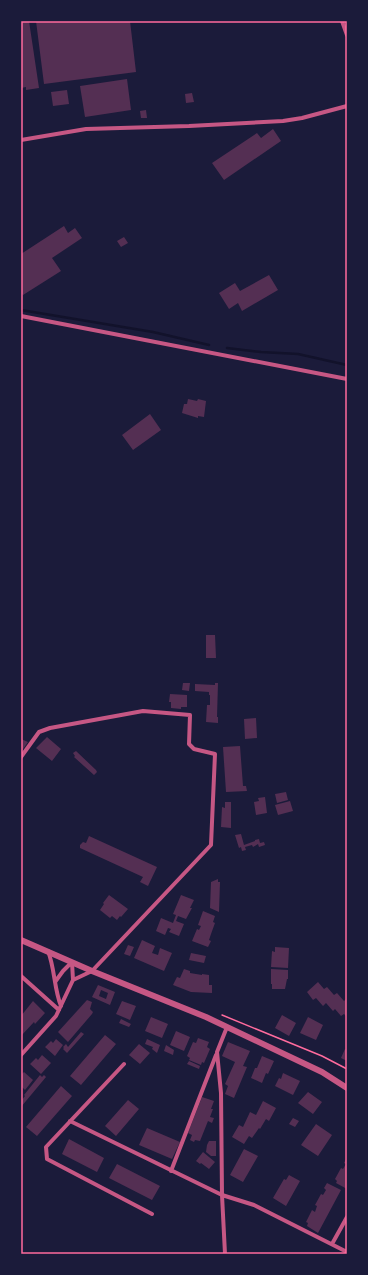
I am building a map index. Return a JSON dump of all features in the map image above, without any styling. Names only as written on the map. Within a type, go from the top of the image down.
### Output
[{"type":"street","points":[[342,21],[347,35]]},
{"type":"street","points":[[21,140],[86,129],[283,121],[302,118],[347,106]]},
{"type":"street","points":[[21,316],[347,379]]},
{"type":"street","points":[[21,757],[39,732],[50,728],[143,711],[190,715],[189,744],[194,749],[215,754],[211,845],[92,971],[73,980]]},
{"type":"street","points":[[21,940],[92,971],[206,1017],[322,1072],[347,1088]]},
{"type":"street","points":[[48,951],[52,962],[60,1008]]},
{"type":"street","points":[[21,1056],[56,1016],[73,980],[72,962]]},
{"type":"street","points":[[55,982],[72,962]]},
{"type":"street","points":[[21,976],[60,1008]]},
{"type":"street","points":[[171,1171],[227,1027]]},
{"type":"street","points":[[217,1052],[221,1093],[222,1196],[225,1254]]},
{"type":"street","points":[[124,1064],[46,1147],[47,1159],[152,1214]]},
{"type":"street","points":[[70,1122],[222,1196],[254,1204],[347,1252]]},
{"type":"street","points":[[332,1244],[347,1217]]},
{"type":"building","points":[[21,21],[29,21],[39,88],[26,90],[26,87],[21,88]]},
{"type":"building","points":[[36,21],[130,21],[136,72],[44,84]]},
{"type":"building","points":[[127,79],[131,110],[85,117],[80,86]]},
{"type":"building","points":[[67,90],[69,104],[53,106],[51,92]]},
{"type":"building","points":[[192,93],[194,102],[186,103],[185,94]]},
{"type":"building","points":[[146,110],[147,118],[141,118],[140,111]]},
{"type":"building","points":[[273,129],[281,141],[224,180],[212,163],[257,133],[261,138]]},
{"type":"building","points":[[64,226],[68,233],[75,228],[82,238],[52,258],[61,271],[23,295],[21,292],[21,254]]},
{"type":"building","points":[[124,237],[128,243],[121,247],[117,241]]},
{"type":"building","points":[[269,275],[278,290],[242,311],[238,303],[229,309],[219,293],[235,283],[240,291]]},
{"type":"building","points":[[188,399],[206,401],[204,417],[198,416],[198,418],[182,413],[184,404],[187,404]]},
{"type":"building","points":[[150,414],[161,430],[133,450],[122,435]]},
{"type":"building","points":[[206,635],[215,635],[216,658],[206,658]]},
{"type":"building","points":[[183,683],[190,683],[189,691],[182,690]]},
{"type":"building","points":[[215,683],[218,683],[218,723],[206,722],[207,705],[210,705],[209,692],[195,691],[195,684],[215,685]]},
{"type":"building","points":[[170,694],[187,695],[187,707],[181,707],[181,709],[171,708],[171,702],[169,702]]},
{"type":"building","points":[[256,718],[257,738],[245,739],[244,719]]},
{"type":"building","points":[[47,737],[61,749],[52,761],[36,748]]},
{"type":"building","points":[[21,739],[28,742],[21,752]]},
{"type":"building","points":[[240,746],[243,786],[246,786],[247,791],[226,792],[223,747]]},
{"type":"building","points":[[76,751],[96,770],[97,772],[94,775],[74,757],[75,756],[73,753]]},
{"type":"building","points":[[286,792],[288,800],[277,803],[275,794]]},
{"type":"building","points":[[265,797],[267,813],[256,815],[254,802],[259,801],[258,798]]},
{"type":"building","points":[[290,801],[293,811],[278,815],[275,805]]},
{"type":"building","points":[[225,802],[231,802],[231,828],[221,827],[222,807],[225,808]]},
{"type":"building","points":[[241,834],[244,845],[259,839],[260,843],[264,842],[265,845],[259,847],[258,844],[253,847],[252,845],[245,847],[246,850],[242,851],[241,847],[239,848],[235,835]]},
{"type":"building","points":[[89,836],[157,867],[148,886],[140,882],[143,877],[80,848],[80,845],[83,842],[86,843]]},
{"type":"building","points":[[218,879],[218,882],[220,882],[219,912],[210,908],[211,882]]},
{"type":"building","points":[[109,895],[128,909],[117,920],[112,916],[110,918],[100,910]]},
{"type":"building","points":[[181,895],[194,900],[190,908],[192,908],[186,919],[178,916],[176,921],[184,924],[179,936],[169,932],[171,929],[168,928],[165,935],[156,931],[161,918],[173,923],[176,915],[173,914]]},
{"type":"building","points":[[203,911],[215,916],[213,922],[215,923],[209,940],[211,941],[208,947],[192,941],[197,929],[199,930],[201,926],[198,925]]},
{"type":"building","points":[[142,940],[155,946],[152,953],[158,955],[160,948],[172,953],[164,971],[134,958]]},
{"type":"building","points":[[128,945],[134,947],[130,956],[124,954]]},
{"type":"building","points":[[275,947],[289,948],[288,968],[271,967],[272,951],[275,952]]},
{"type":"building","points":[[191,953],[206,956],[204,963],[189,960]]},
{"type":"building","points":[[184,969],[190,971],[190,973],[209,975],[209,985],[212,985],[212,993],[191,992],[173,985],[177,977],[180,978]]},
{"type":"building","points":[[271,969],[288,970],[288,979],[285,989],[272,989]]},
{"type":"building","points":[[318,982],[324,989],[327,987],[334,995],[337,993],[344,1001],[347,998],[347,1017],[344,1014],[341,1016],[335,1009],[333,1011],[326,1003],[323,1006],[316,998],[313,1000],[307,992]]},
{"type":"building","points":[[98,985],[115,992],[110,1005],[92,997]],"holes":[[[101,990],[108,993],[106,999],[99,996]]]},
{"type":"building","points":[[87,1000],[92,1002],[90,1009],[93,1012],[68,1042],[58,1032]]},
{"type":"building","points":[[33,1001],[45,1013],[21,1036],[21,1016]]},
{"type":"building","points":[[122,1001],[136,1006],[130,1020],[116,1014]]},
{"type":"building","points":[[282,1015],[296,1023],[289,1036],[275,1028]]},
{"type":"building","points":[[151,1017],[168,1024],[162,1038],[145,1031]]},
{"type":"building","points":[[308,1017],[323,1025],[316,1040],[300,1033]]},
{"type":"building","points":[[121,1019],[131,1024],[129,1027],[119,1023]]},
{"type":"building","points":[[176,1031],[190,1037],[184,1051],[170,1045]]},
{"type":"building","points":[[81,1032],[84,1034],[67,1053],[63,1047],[66,1044],[68,1047]]},
{"type":"building","points":[[105,1035],[116,1044],[81,1085],[70,1076]]},
{"type":"building","points":[[198,1038],[209,1042],[207,1047],[210,1049],[204,1063],[202,1062],[201,1065],[189,1060],[190,1058],[187,1056],[193,1042],[196,1043]]},
{"type":"building","points":[[56,1039],[63,1045],[55,1056],[45,1047],[51,1041],[53,1043]]},
{"type":"building","points":[[147,1039],[160,1045],[157,1053],[152,1049],[153,1047],[145,1044]]},
{"type":"building","points":[[228,1042],[250,1051],[243,1066],[247,1067],[234,1098],[225,1094],[228,1086],[225,1084],[235,1062],[222,1056]]},
{"type":"building","points":[[139,1044],[150,1053],[140,1064],[129,1055]]},
{"type":"building","points":[[166,1045],[174,1050],[173,1055],[164,1051]]},
{"type":"building","points":[[345,1049],[347,1050],[347,1061],[341,1058]]},
{"type":"building","points":[[42,1055],[51,1063],[41,1074],[30,1064],[36,1058],[38,1060]]},
{"type":"building","points":[[262,1056],[274,1061],[268,1074],[266,1073],[262,1083],[251,1078]]},
{"type":"building","points":[[189,1061],[200,1066],[199,1069],[187,1064]]},
{"type":"building","points":[[24,1072],[33,1080],[25,1090],[21,1086],[21,1075]]},
{"type":"building","points":[[283,1073],[300,1081],[293,1095],[275,1086],[279,1078],[281,1079]]},
{"type":"building","points":[[40,1075],[42,1077],[44,1075],[46,1077],[21,1107],[21,1101],[25,1096],[24,1095]]},
{"type":"building","points":[[61,1086],[72,1096],[37,1136],[26,1127]]},
{"type":"building","points":[[308,1092],[322,1102],[313,1114],[298,1103]]},
{"type":"building","points":[[202,1097],[214,1101],[210,1117],[214,1118],[212,1123],[208,1121],[200,1141],[195,1140],[194,1142],[190,1140],[192,1135],[188,1133]]},
{"type":"building","points":[[128,1100],[139,1109],[116,1136],[105,1126]]},
{"type":"building","points":[[263,1101],[276,1108],[269,1121],[266,1119],[260,1129],[259,1128],[252,1138],[249,1136],[244,1144],[232,1137],[239,1125],[243,1127],[250,1112],[256,1115]]},
{"type":"building","points":[[293,1118],[299,1121],[295,1127],[289,1124]]},
{"type":"building","points":[[316,1124],[332,1135],[318,1156],[301,1145]]},
{"type":"building","points":[[147,1128],[180,1142],[172,1159],[139,1145]]},
{"type":"building","points":[[69,1139],[104,1158],[97,1172],[62,1154]]},
{"type":"building","points":[[209,1141],[216,1141],[216,1156],[211,1156],[206,1152]]},
{"type":"building","points":[[244,1149],[258,1156],[243,1182],[230,1175]]},
{"type":"building","points":[[203,1152],[215,1162],[209,1169],[196,1161]]},
{"type":"building","points":[[347,1157],[347,1189],[336,1183],[337,1181],[335,1179],[341,1168],[343,1169],[346,1164],[344,1163]]},
{"type":"building","points":[[117,1164],[160,1186],[152,1200],[109,1178]]},
{"type":"building","points":[[289,1175],[300,1181],[286,1206],[273,1198],[284,1179],[286,1180]]},
{"type":"building","points":[[327,1183],[341,1190],[318,1233],[307,1226],[308,1223],[306,1222],[312,1210],[315,1212],[317,1206],[315,1205],[321,1194],[323,1195],[326,1190],[324,1188]]},
{"type":"waterway","points":[[21,310],[153,332],[209,345]]},
{"type":"waterway","points":[[227,348],[298,354],[347,365]]}]
